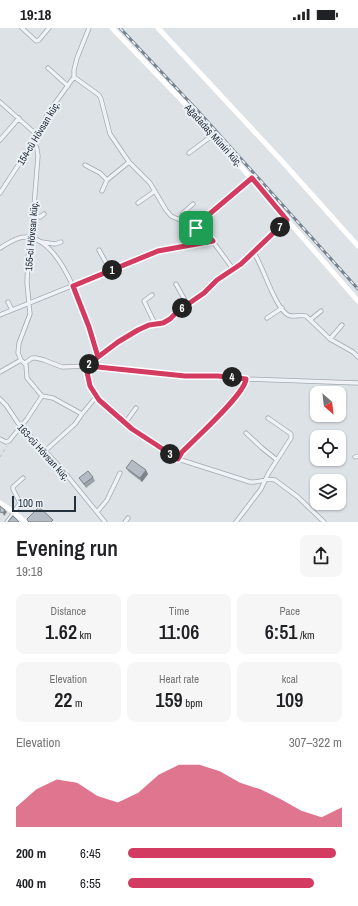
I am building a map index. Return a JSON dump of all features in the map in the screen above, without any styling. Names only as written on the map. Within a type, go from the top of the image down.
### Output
[{"type":"street","points":[[22,28],[36,41],[39,40],[49,28]]},
{"type":"street","name":"154-cü Hövsan küç.","points":[[0,193],[34,141],[50,110],[74,77],[77,58],[89,28]]},
{"type":"street","name":"Ağadadaş Müniri küç.","points":[[112,28],[196,114],[358,301]]},
{"type":"street","points":[[158,28],[240,115],[358,246]]},
{"type":"street","points":[[48,68],[68,86]]},
{"type":"street","points":[[74,77],[98,95],[101,99],[110,134],[129,162],[150,183],[168,213],[208,235],[233,269]]},
{"type":"street","points":[[0,102],[37,135]]},
{"type":"street","points":[[0,140],[19,118]]},
{"type":"street","points":[[189,153],[213,135]]},
{"type":"street","name":"155-ci Hövsan küç.","points":[[21,360],[18,353],[19,343],[30,314],[27,283],[28,258],[38,156],[34,141]]},
{"type":"street","points":[[102,191],[107,180],[129,162]]},
{"type":"street","points":[[84,166],[100,173],[107,180]]},
{"type":"street","points":[[196,228],[200,222],[252,178]]},
{"type":"street","points":[[138,203],[155,191]]},
{"type":"street","points":[[180,220],[183,213],[193,204]]},
{"type":"street","points":[[33,215],[40,217],[44,214]]},
{"type":"street","points":[[287,220],[254,253],[217,280],[198,298],[187,304],[166,322],[145,326],[118,342],[88,366],[87,372],[90,386],[96,397],[132,429],[178,459],[250,482],[275,480],[298,497],[324,522]]},
{"type":"street","points":[[0,248],[24,237],[55,244],[61,242]]},
{"type":"street","points":[[0,315],[158,251],[213,241]]},
{"type":"street","points":[[41,242],[56,256],[73,286],[89,327],[98,357]]},
{"type":"street","points":[[98,250],[110,270]]},
{"type":"street","points":[[254,253],[282,308],[288,315],[303,315],[330,340],[353,352],[358,357]]},
{"type":"street","points":[[176,284],[187,304]]},
{"type":"street","points":[[152,295],[144,301],[156,324]]},
{"type":"street","points":[[8,302],[12,310]]},
{"type":"street","points":[[267,318],[282,308]]},
{"type":"street","points":[[310,320],[321,311]]},
{"type":"street","points":[[330,340],[342,325]]},
{"type":"street","points":[[25,363],[32,358],[36,358],[62,367],[88,366],[185,376],[218,376],[246,379],[358,383]]},
{"type":"street","points":[[0,372],[21,360],[25,363],[27,378],[42,396],[53,398],[82,414]]},
{"type":"street","points":[[178,459],[182,452],[219,417],[246,383],[246,379]]},
{"type":"street","points":[[0,439],[9,442],[42,396]]},
{"type":"street","points":[[45,452],[75,424],[96,397]]},
{"type":"street","name":"163-cü Hövsan küç.","points":[[0,399],[21,426],[105,522]]},
{"type":"street","points":[[126,423],[136,408]]},
{"type":"street","points":[[236,522],[261,489],[264,480],[292,436],[268,418]]},
{"type":"street","points":[[246,433],[277,460]]},
{"type":"street","points":[[97,512],[107,500],[120,473]]},
{"type":"street","points":[[14,512],[20,503],[13,487],[23,478]]},
{"type":"street","points":[[0,502],[25,522]]},
{"type":"street","points":[[125,522],[128,518]]},
{"type":"lane","points":[[6,522],[14,512]]},
{"type":"path","points":[[0,457],[9,442]]},
{"type":"building","points":[[132,460],[146,470],[140,478],[126,468]]},
{"type":"building","points":[[88,471],[93,477],[84,484],[79,478]]},
{"type":"building","points":[[0,506],[5,510],[3,513],[0,512]]},
{"type":"building","points":[[39,507],[53,520],[51,522],[28,521],[27,519]]},
{"type":"building","points":[[13,516],[19,522],[8,522]]},
{"type":"railway","points":[[120,28],[198,111],[358,289]]},
{"type":"route","points":[[196,228],[200,222],[252,178],[287,220],[241,264],[217,280],[198,298],[187,304],[166,322],[145,326],[118,342],[88,366],[185,376],[218,376],[246,379],[246,383],[219,417],[182,452],[178,459],[132,429],[96,397],[90,386],[87,372],[88,366],[98,357],[89,327],[73,286],[158,251],[213,241],[201,229],[196,228]]}]
